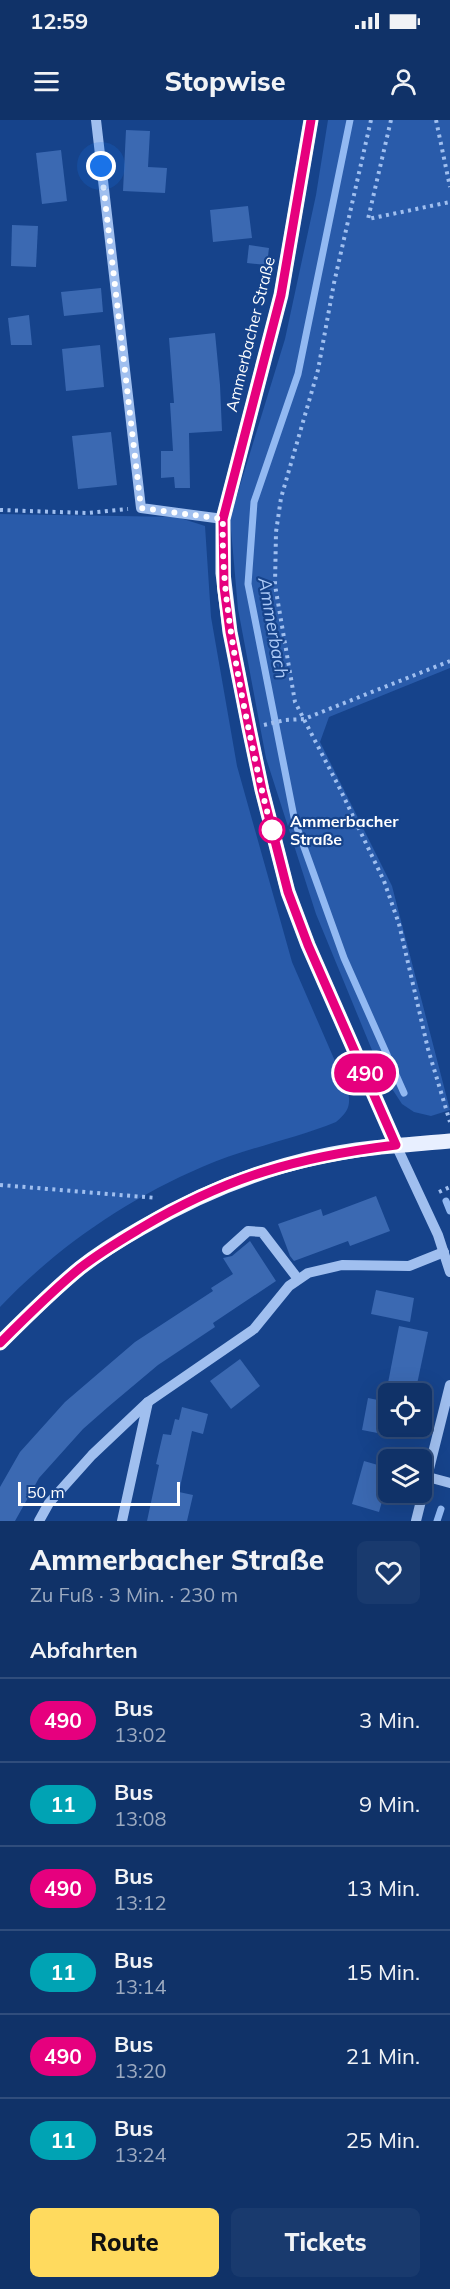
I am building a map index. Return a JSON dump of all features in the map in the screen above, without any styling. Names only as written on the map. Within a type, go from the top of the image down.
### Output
[{"type":"main road","name":"Ammerbacher Straße","points":[[311,120],[281,295],[223,519],[223,573],[230,632],[262,790],[285,881],[308,945],[396,1145]]},
{"type":"main road","points":[[0,1343],[34,1309],[82,1267],[114,1244],[183,1204],[225,1185],[272,1168],[320,1156],[396,1145],[450,1141]]},
{"type":"street","points":[[96,120],[141,508],[223,519]]},
{"type":"street","name":"Ammerbacher Straße","points":[[396,1145],[444,1252],[450,1272]]},
{"type":"street","points":[[227,1250],[248,1231],[262,1232],[298,1280]]},
{"type":"street","points":[[39,1521],[49,1503],[92,1455],[148,1402],[254,1329],[289,1286],[308,1273],[342,1265],[409,1266],[444,1252]]},
{"type":"street","points":[[432,1460],[450,1385]]},
{"type":"street","points":[[122,1521],[148,1402]]},
{"type":"street","points":[[432,1478],[450,1483]]},
{"type":"street","points":[[416,1521],[421,1503]]},
{"type":"path","points":[[371,120],[318,370],[280,498],[276,532],[275,585],[295,702],[372,852],[384,881],[399,924],[428,1049],[450,1122]]},
{"type":"path","points":[[391,120],[368,219],[450,202]]},
{"type":"path","points":[[436,120],[450,187]]},
{"type":"path","points":[[0,510],[87,513],[141,508]]},
{"type":"path","points":[[261,726],[285,720],[304,719],[450,661]]},
{"type":"path","points":[[0,1185],[157,1198]]},
{"type":"path","points":[[439,1192],[450,1187]]},
{"type":"shaded area","points":[[328,120],[450,120],[450,668],[329,717],[320,742],[392,886],[450,1110],[431,1116],[414,1112],[402,1104],[381,1072],[316,914],[266,758],[238,609],[230,518],[285,339],[316,195]]},
{"type":"shaded area","points":[[0,514],[177,517],[205,526],[211,617],[237,766],[292,962],[348,1091],[349,1105],[346,1112],[336,1122],[218,1160],[147,1194],[69,1245],[0,1307]]},
{"type":"building","points":[[126,130],[150,131],[148,167],[167,168],[165,193],[123,191]]},
{"type":"building","points":[[61,150],[67,201],[42,204],[36,153]]},
{"type":"building","points":[[248,206],[252,238],[213,242],[210,210]]},
{"type":"building","points":[[12,225],[38,226],[36,267],[11,266]]},
{"type":"building","points":[[249,245],[269,248],[267,265],[247,263]]},
{"type":"building","points":[[101,288],[103,312],[64,316],[61,292]]},
{"type":"building","points":[[29,315],[32,345],[11,345],[8,318]]},
{"type":"building","points":[[215,333],[222,431],[189,433],[190,488],[175,488],[174,477],[161,478],[161,451],[173,451],[170,403],[174,403],[169,338]]},
{"type":"building","points":[[100,345],[104,387],[66,391],[62,349]]},
{"type":"building","points":[[111,432],[117,485],[78,489],[72,436]]},
{"type":"building","points":[[376,1196],[390,1231],[350,1246],[348,1241],[294,1261],[290,1256],[278,1224],[321,1209],[323,1216]]},
{"type":"building","points":[[250,1241],[276,1281],[213,1323],[215,1327],[158,1365],[108,1407],[83,1429],[39,1478],[15,1521],[0,1521],[0,1487],[20,1452],[65,1402],[135,1342],[213,1291],[211,1288],[233,1274],[223,1258],[232,1256]]},
{"type":"building","points":[[376,1290],[414,1298],[410,1322],[371,1314]]},
{"type":"building","points":[[399,1326],[428,1332],[417,1383],[388,1383]]},
{"type":"building","points":[[240,1359],[260,1386],[231,1409],[210,1381]]},
{"type":"building","points":[[368,1398],[378,1400],[378,1433],[362,1430]]},
{"type":"building","points":[[182,1407],[208,1414],[203,1434],[192,1431],[179,1492],[193,1495],[187,1521],[147,1521],[163,1434],[171,1435],[175,1419],[179,1420]]},
{"type":"building","points":[[364,1461],[378,1465],[378,1503],[382,1503],[379,1512],[352,1504]]},
{"type":"waterway","name":"Ammerbach","points":[[350,120],[298,374],[254,502],[248,584],[295,822],[344,958],[404,1093]]},
{"type":"waterway","name":"Ammerbach","points":[[446,1201],[450,1211]]},
{"type":"waterway","name":"Ammerbach","points":[[437,1521],[441,1509]]},
{"type":"bus line","name":"490","points":[[0,1343],[34,1309],[82,1267],[114,1244],[183,1204],[225,1185],[272,1168],[320,1156],[396,1145],[308,945],[288,892],[262,790],[225,601],[223,519],[281,295],[311,120]]},
{"type":"place","name":"Ammerbacher Straße","points":[[272,830]]},
{"type":"route","points":[[101,166],[141,508],[223,519],[225,601],[257,769],[272,830]]}]
